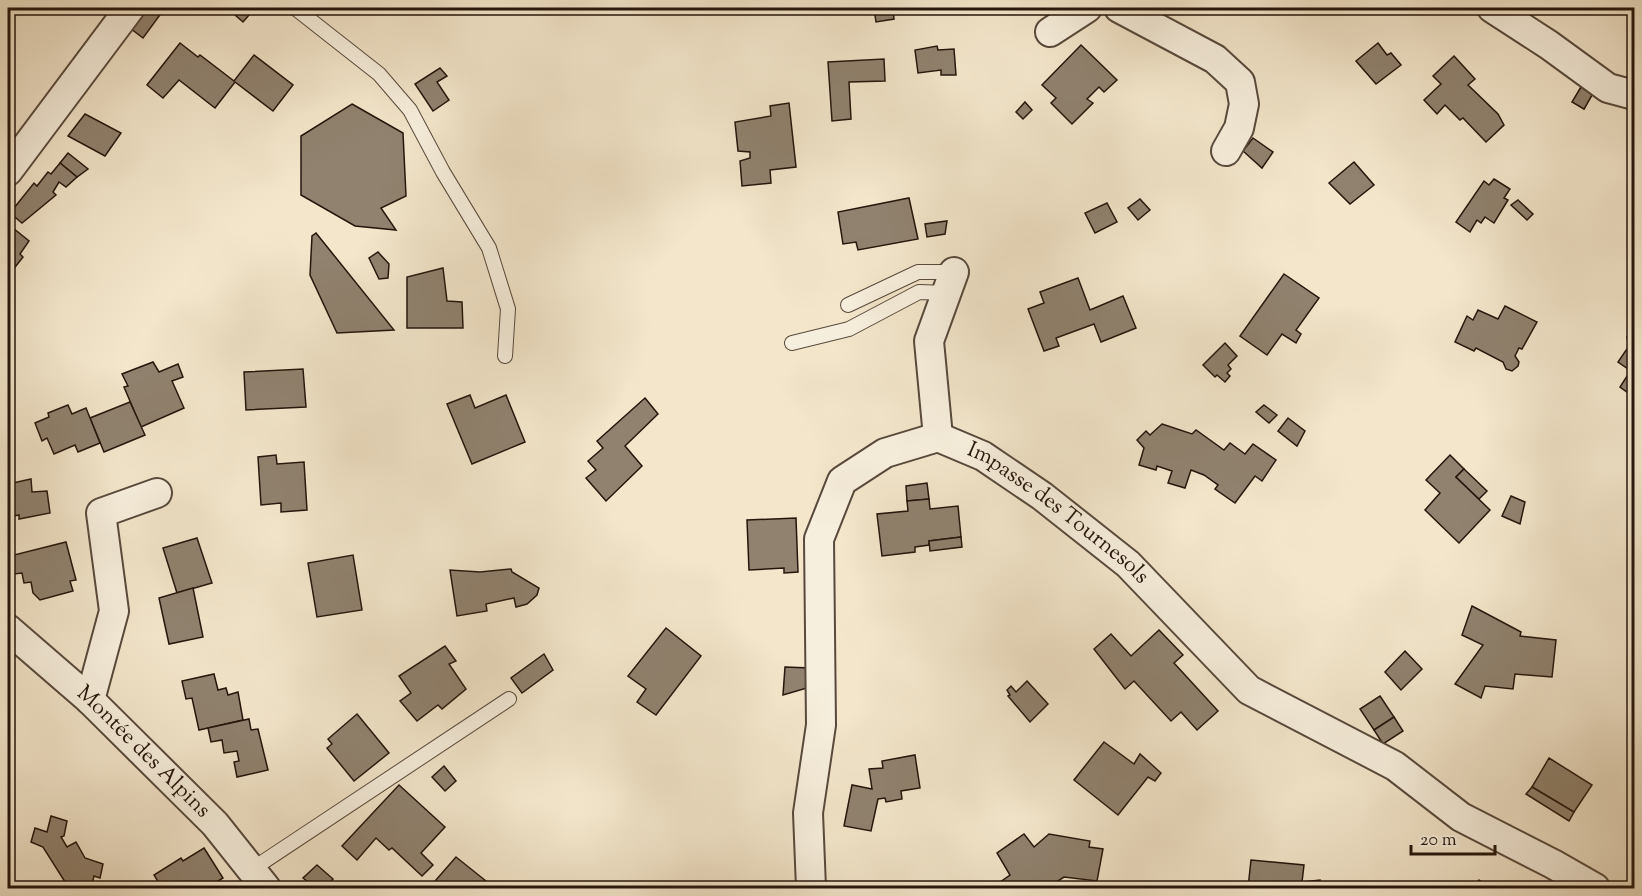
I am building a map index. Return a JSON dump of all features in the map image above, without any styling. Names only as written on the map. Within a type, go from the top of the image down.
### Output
[{"type":"street","points":[[8,171],[130,8]]},
{"type":"street","points":[[1050,32],[1087,8]]},
{"type":"street","points":[[1119,8],[1215,59],[1240,82],[1244,104],[1239,128],[1226,151]]},
{"type":"street","points":[[1492,8],[1549,45],[1608,88],[1635,95]]},
{"type":"street","points":[[938,437],[930,341],[951,283]]},
{"type":"street","name":"Impasse des Tournesols","points":[[811,888],[808,813],[821,725],[819,538],[842,481],[885,453],[938,437],[983,456],[1042,496],[1128,564],[1249,690],[1395,766],[1461,817],[1595,888]]},
{"type":"street","points":[[90,700],[114,610],[101,513],[157,494]]},
{"type":"street","name":"Montée des Alpins","points":[[8,629],[90,700],[215,824],[259,879]]},
{"type":"lane","points":[[295,8],[379,74],[410,110],[443,172],[489,248],[508,309],[505,356]]},
{"type":"lane","points":[[848,305],[918,272],[951,283]]},
{"type":"lane","points":[[792,344],[849,328],[919,292],[951,283]]},
{"type":"lane","points":[[259,879],[509,699]]},
{"type":"building","points":[[144,8],[165,8],[143,38],[130,28]]},
{"type":"building","points":[[227,8],[255,8],[243,22]]},
{"type":"building","points":[[854,8],[893,8],[894,19],[876,22],[874,9],[855,11]]},
{"type":"building","points":[[180,43],[234,81],[254,55],[293,85],[273,111],[235,82],[215,108],[179,80],[163,98],[147,85]]},
{"type":"building","points":[[1378,43],[1387,55],[1391,53],[1401,65],[1376,84],[1356,61]]},
{"type":"building","points":[[1081,45],[1117,80],[1104,92],[1099,87],[1087,99],[1093,103],[1072,124],[1051,103],[1056,98],[1042,85]]},
{"type":"building","points":[[937,46],[938,50],[954,49],[956,75],[941,75],[941,70],[918,73],[915,50]]},
{"type":"building","points":[[1454,56],[1475,79],[1468,85],[1498,114],[1504,125],[1486,142],[1463,118],[1460,120],[1445,105],[1437,114],[1424,100],[1441,84],[1433,76]]},
{"type":"building","points":[[884,59],[885,81],[849,82],[851,119],[832,121],[828,62]]},
{"type":"building","points":[[440,68],[447,76],[437,82],[449,100],[433,111],[415,84]]},
{"type":"building","points":[[1581,87],[1593,93],[1584,109],[1573,102]]},
{"type":"building","points":[[1581,87],[1593,93],[1584,109],[1572,102]]},
{"type":"building","points":[[1025,102],[1032,110],[1023,119],[1016,112]]},
{"type":"building","points":[[789,103],[796,167],[770,170],[771,183],[742,186],[740,161],[750,158],[750,152],[738,151],[735,122],[771,116],[770,106]]},
{"type":"building","points":[[352,104],[403,133],[406,196],[381,208],[396,230],[355,226],[301,195],[301,136]]},
{"type":"building","points":[[85,114],[121,133],[105,156],[68,136]]},
{"type":"building","points":[[1253,138],[1273,152],[1262,168],[1243,151]]},
{"type":"building","points":[[68,153],[88,169],[77,177],[60,163]]},
{"type":"building","points":[[1354,162],[1374,185],[1350,204],[1329,183]]},
{"type":"building","points":[[60,163],[77,177],[66,187],[59,182],[53,192],[56,195],[22,223],[10,213],[34,183],[37,186],[48,172],[51,174]]},
{"type":"building","points":[[1494,179],[1510,189],[1504,198],[1508,200],[1494,223],[1485,217],[1481,223],[1477,220],[1470,232],[1456,222],[1484,181],[1489,185]]},
{"type":"building","points":[[909,198],[918,239],[858,250],[856,242],[843,244],[838,212]]},
{"type":"building","points":[[1140,199],[1150,210],[1138,220],[1128,208]]},
{"type":"building","points":[[1518,200],[1533,214],[1527,220],[1511,205]]},
{"type":"building","points":[[1107,203],[1117,222],[1095,233],[1085,213]]},
{"type":"building","points":[[947,221],[945,234],[927,237],[925,224]]},
{"type":"building","points":[[8,224],[29,241],[20,254],[23,257],[8,276]]},
{"type":"building","points":[[316,233],[394,330],[337,333],[310,275],[312,236]]},
{"type":"building","points":[[378,252],[389,264],[388,278],[379,279],[369,258]]},
{"type":"building","points":[[443,268],[447,301],[462,302],[463,328],[407,328],[407,277]]},
{"type":"building","points":[[1284,274],[1319,298],[1296,330],[1301,334],[1296,343],[1282,334],[1267,355],[1240,336]]},
{"type":"building","points":[[1078,278],[1090,310],[1123,296],[1136,328],[1101,342],[1094,324],[1056,338],[1059,346],[1044,351],[1028,309],[1044,303],[1040,292]]},
{"type":"building","points":[[1505,306],[1537,322],[1522,349],[1519,348],[1515,356],[1519,362],[1518,366],[1512,371],[1506,369],[1503,362],[1476,348],[1474,351],[1455,342],[1467,316],[1473,320],[1478,310],[1498,319]]},
{"type":"building","points":[[1634,336],[1634,373],[1618,362],[1629,346],[1627,337]]},
{"type":"building","points":[[1225,343],[1237,356],[1228,365],[1231,369],[1227,373],[1230,376],[1225,382],[1217,375],[1215,377],[1203,365]]},
{"type":"building","points":[[153,362],[159,372],[178,364],[183,377],[172,381],[184,408],[141,427],[124,387],[128,386],[122,374]]},
{"type":"building","points":[[303,369],[306,407],[246,410],[244,372]]},
{"type":"building","points":[[1631,370],[1634,373],[1634,392],[1631,395],[1620,387]]},
{"type":"building","points":[[470,395],[475,408],[506,395],[525,442],[472,464],[447,404]]},
{"type":"building","points":[[645,398],[658,414],[625,446],[642,466],[606,501],[586,478],[596,470],[588,461],[603,448],[597,441]]},
{"type":"building","points":[[130,402],[145,435],[104,452],[90,418]]},
{"type":"building","points":[[68,405],[72,414],[86,408],[100,443],[78,452],[75,445],[54,454],[47,438],[42,441],[35,423],[49,417],[48,413]]},
{"type":"building","points":[[1264,405],[1277,415],[1269,423],[1256,412]]},
{"type":"building","points":[[1288,418],[1305,431],[1297,446],[1278,431]]},
{"type":"building","points":[[1162,424],[1192,434],[1196,430],[1224,450],[1230,443],[1245,454],[1253,444],[1276,460],[1262,481],[1255,476],[1235,503],[1215,489],[1218,485],[1204,475],[1191,470],[1185,488],[1168,483],[1172,471],[1157,466],[1156,470],[1139,465],[1144,448],[1137,440],[1146,431],[1150,435]]},
{"type":"building","points":[[276,455],[277,464],[304,462],[307,510],[281,512],[281,503],[261,505],[258,457]]},
{"type":"building","points":[[1450,455],[1464,469],[1456,477],[1490,510],[1459,543],[1425,510],[1440,493],[1426,480]]},
{"type":"building","points":[[1464,469],[1487,491],[1479,499],[1456,477]]},
{"type":"building","points":[[31,479],[32,492],[47,491],[50,513],[19,519],[19,515],[8,517],[8,484]]},
{"type":"building","points":[[927,483],[929,499],[907,501],[906,486]]},
{"type":"building","points":[[1511,496],[1525,502],[1520,524],[1502,516]]},
{"type":"building","points":[[929,499],[930,509],[958,506],[961,537],[929,541],[929,545],[915,547],[915,552],[882,556],[877,514],[908,511],[907,501]]},
{"type":"building","points":[[796,518],[798,572],[784,573],[784,568],[749,570],[747,520]]},
{"type":"building","points":[[961,537],[962,547],[930,551],[929,541]]},
{"type":"building","points":[[197,538],[212,583],[177,593],[163,548]]},
{"type":"building","points":[[66,542],[76,580],[70,581],[73,591],[40,600],[33,593],[31,582],[24,583],[22,573],[14,574],[10,556]]},
{"type":"building","points":[[353,555],[362,610],[317,617],[308,563]]},
{"type":"building","points":[[511,569],[512,572],[539,588],[537,595],[527,604],[516,607],[514,598],[486,604],[487,611],[457,616],[450,570],[480,572]]},
{"type":"building","points":[[193,588],[203,637],[169,644],[159,598]]},
{"type":"building","points":[[1472,606],[1521,632],[1520,636],[1556,640],[1552,677],[1515,674],[1513,689],[1485,686],[1481,698],[1455,684],[1483,645],[1462,635]]},
{"type":"building","points":[[666,628],[701,656],[656,715],[637,702],[646,689],[628,676]]},
{"type":"building","points":[[1159,630],[1183,655],[1174,663],[1218,711],[1197,730],[1181,712],[1171,721],[1134,681],[1125,689],[1094,649],[1111,634],[1131,656]]},
{"type":"building","points":[[445,646],[456,661],[449,664],[466,689],[442,709],[438,705],[417,721],[400,701],[411,693],[399,676]]},
{"type":"building","points":[[1405,651],[1422,669],[1401,690],[1385,672]]},
{"type":"building","points":[[544,654],[553,670],[522,693],[511,678]]},
{"type":"building","points":[[785,667],[810,668],[807,688],[783,695]]},
{"type":"building","points":[[214,674],[218,690],[226,688],[228,695],[238,692],[243,720],[199,730],[192,698],[186,699],[182,681]]},
{"type":"building","points":[[1027,681],[1048,704],[1030,722],[1008,696],[1010,695],[1007,690],[1011,686],[1016,692]]},
{"type":"building","points":[[1380,696],[1394,717],[1374,730],[1360,709]]},
{"type":"building","points":[[357,714],[389,753],[354,781],[327,748],[332,744],[328,739]]},
{"type":"building","points":[[1394,717],[1403,731],[1383,744],[1374,730]]},
{"type":"building","points":[[249,719],[251,730],[258,729],[268,770],[237,777],[234,762],[239,761],[237,751],[224,753],[222,740],[211,742],[208,728]]},
{"type":"building","points":[[1104,742],[1134,764],[1140,754],[1161,773],[1155,781],[1148,777],[1118,815],[1074,780]]},
{"type":"building","points":[[915,755],[920,788],[901,791],[902,799],[886,802],[885,798],[878,799],[871,831],[844,826],[852,785],[872,789],[869,769],[883,768],[882,761]]},
{"type":"building","points":[[1549,758],[1592,785],[1574,812],[1532,787]]},
{"type":"building","points":[[444,766],[456,781],[445,791],[432,777]]},
{"type":"building","points":[[399,785],[445,827],[421,853],[433,865],[422,876],[392,848],[389,850],[376,838],[357,860],[342,846]]},
{"type":"building","points":[[1532,787],[1574,812],[1569,821],[1526,794]]},
{"type":"building","points":[[51,816],[67,821],[64,836],[61,837],[67,847],[76,842],[85,858],[103,864],[100,878],[94,876],[91,888],[67,885],[43,847],[31,842],[35,828],[47,832]]},
{"type":"building","points":[[1024,834],[1034,847],[1049,834],[1090,841],[1089,847],[1103,849],[1097,881],[1064,877],[1047,888],[994,888],[1010,875],[997,853]]},
{"type":"building","points":[[204,848],[223,878],[207,888],[162,888],[154,875],[181,858],[183,861]]},
{"type":"building","points":[[456,857],[486,881],[480,888],[429,888]]},
{"type":"building","points":[[1251,860],[1304,865],[1302,882],[1320,880],[1319,888],[1248,888]]},
{"type":"building","points":[[317,865],[333,879],[325,888],[316,888],[303,878]]},
{"type":"building","points":[[1479,880],[1491,888],[1473,888]]}]
